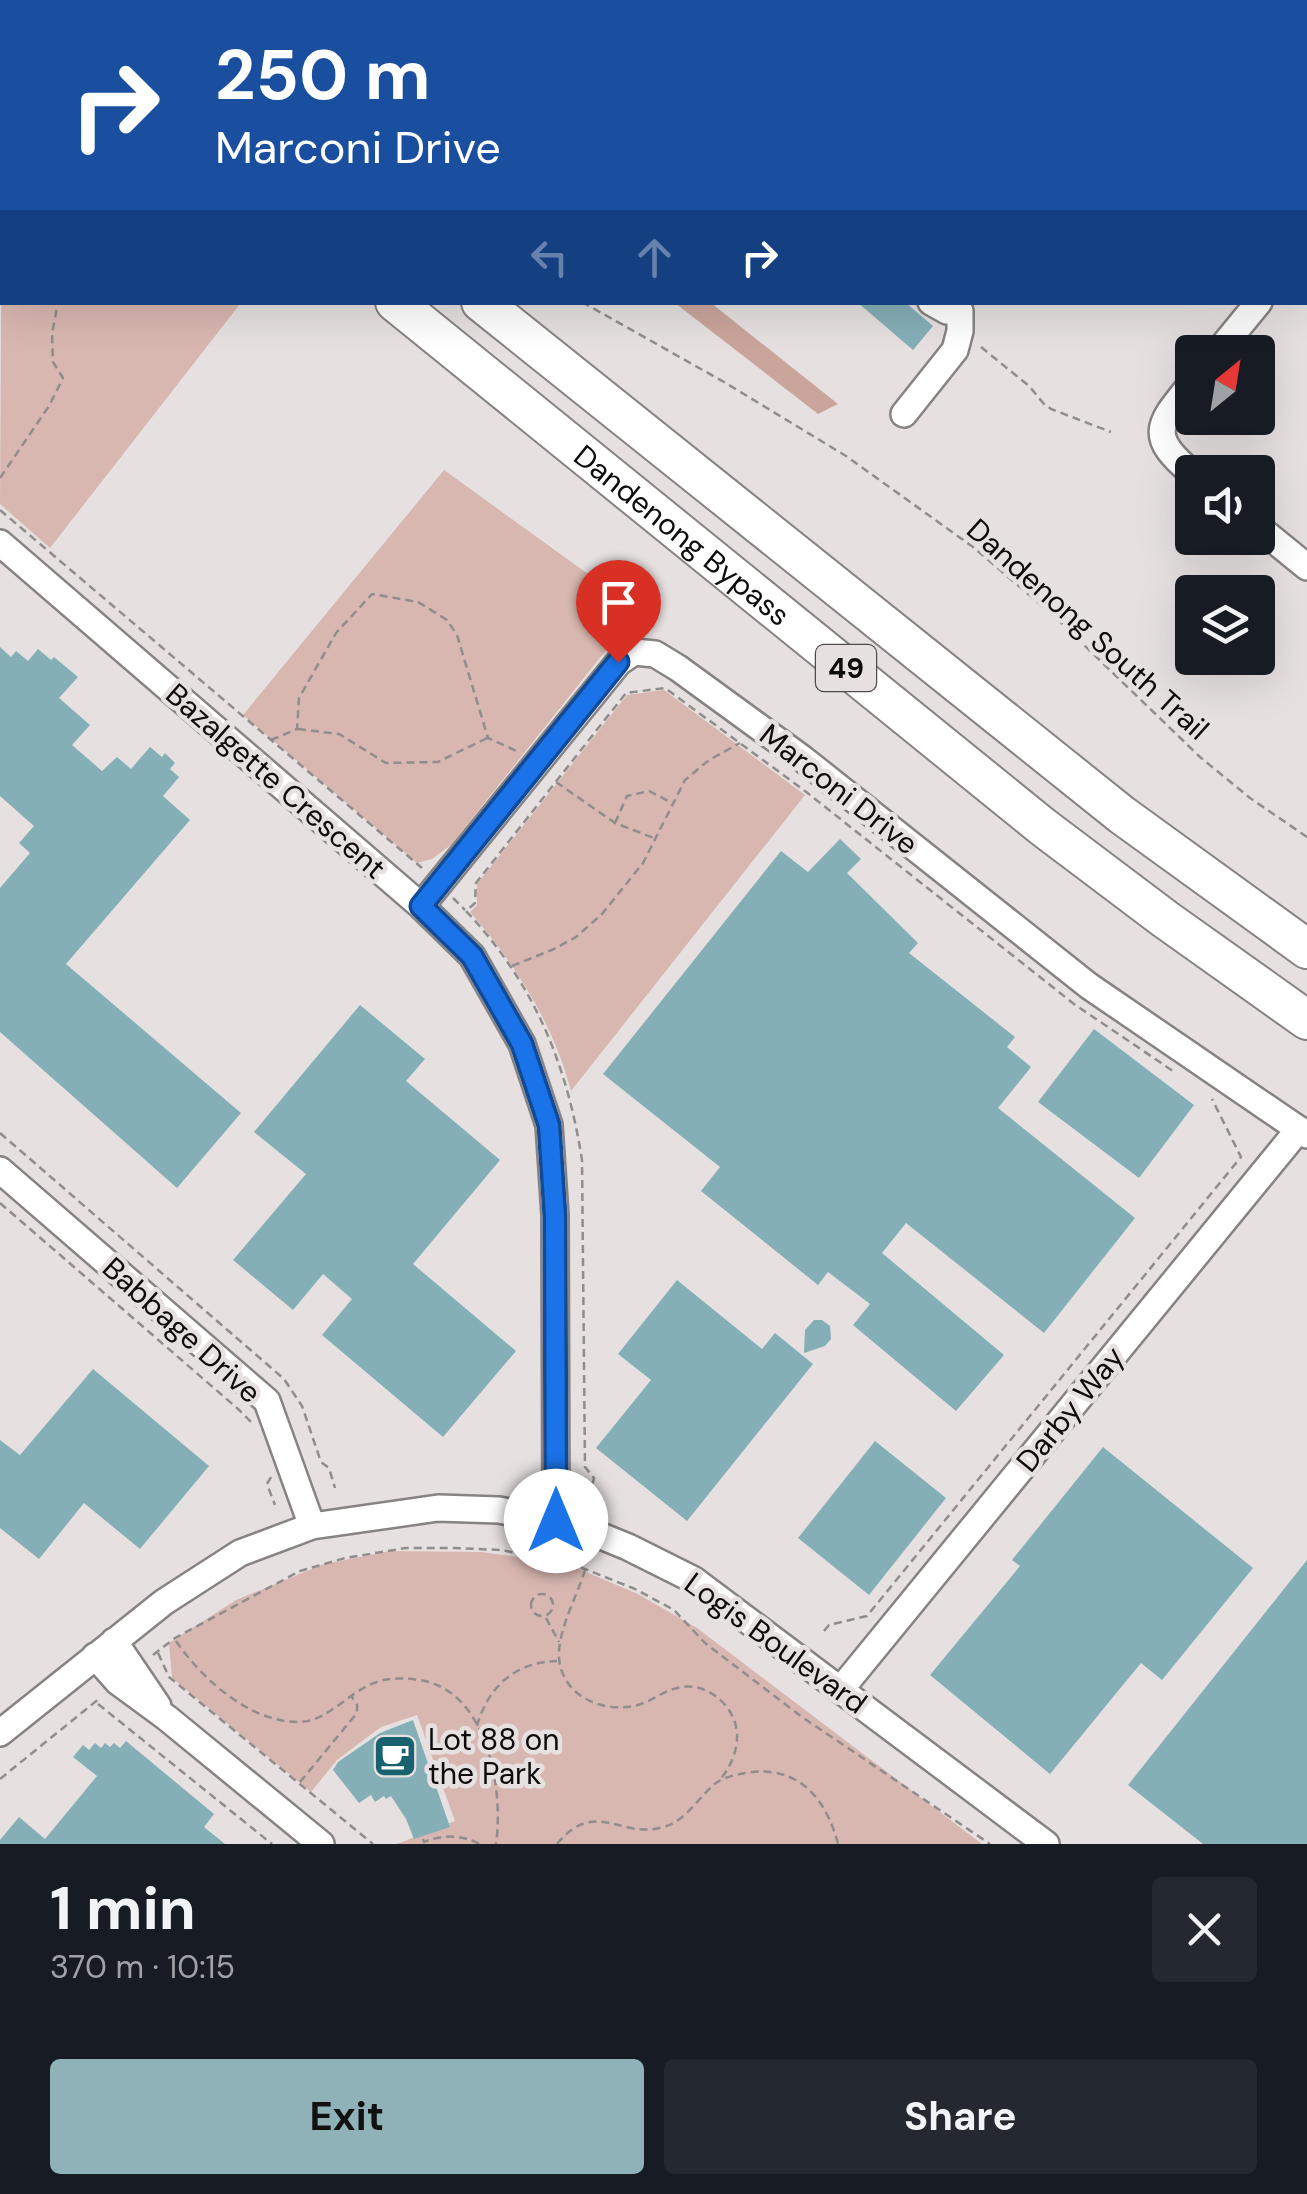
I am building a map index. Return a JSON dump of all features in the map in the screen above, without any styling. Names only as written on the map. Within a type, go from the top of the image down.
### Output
[{"type":"highway","name":"Dandenong Bypass","points":[[399,305],[1030,816],[1165,920],[1307,1020]]},
{"type":"highway","name":"Dandenong Bypass","points":[[485,305],[1122,815],[1307,949]]},
{"type":"street","points":[[904,414],[956,350],[964,315],[936,305]]},
{"type":"street","points":[[1232,335],[1257,305]]},
{"type":"street","points":[[1175,406],[1164,420],[1162,431],[1166,448],[1175,457]]},
{"type":"street","points":[[1275,540],[1307,567]]},
{"type":"street","name":"Bazalgette Crescent","points":[[0,543],[421,906],[472,956],[522,1044],[549,1125],[555,1216],[556,1521]]},
{"type":"street","name":"Marconi Drive","points":[[421,906],[618,662],[634,652],[655,654],[803,759],[1089,986],[1303,1132]]},
{"type":"street","name":"Darby Way","points":[[841,1689],[1303,1132]]},
{"type":"street","name":"Babbage Drive","points":[[0,1170],[267,1402],[312,1526]]},
{"type":"street","name":"Logis Boulevard","points":[[0,1734],[164,1602],[240,1553],[312,1526],[438,1508],[500,1510],[556,1521],[628,1547],[694,1580],[1046,1844]]},
{"type":"street","points":[[104,1649],[167,1718],[321,1844]]},
{"type":"path","points":[[0,478],[63,378],[53,362],[52,334],[57,305]]},
{"type":"path","name":"Dandenong South Trail","points":[[587,305],[816,438],[973,547],[1055,617],[1200,757],[1307,837]]},
{"type":"path","points":[[964,315],[1052,410],[1111,432]]},
{"type":"path","points":[[0,510],[440,884]]},
{"type":"path","points":[[297,729],[299,698],[336,633],[372,594],[418,602],[448,620],[457,635],[488,738]]},
{"type":"path","points":[[590,1496],[594,1478],[585,1466],[584,1232],[578,1131],[558,1059],[540,1016],[512,966],[466,912],[475,904],[476,882],[626,693],[664,688],[742,743],[1074,1004],[1182,1077]]},
{"type":"path","points":[[269,741],[297,729],[339,734],[386,763],[438,762],[488,738],[514,749],[534,765]]},
{"type":"path","points":[[512,966],[554,950],[602,914],[642,863],[685,780],[709,760],[742,743]]},
{"type":"path","points":[[556,782],[616,823],[654,838]]},
{"type":"path","points":[[616,823],[627,796],[650,790],[672,803]]},
{"type":"path","points":[[824,1631],[830,1625],[867,1616],[1241,1157],[1211,1096]]},
{"type":"path","points":[[0,1203],[238,1408],[252,1425]]},
{"type":"path","points":[[271,1476],[267,1484],[275,1504]]},
{"type":"path","points":[[0,1779],[175,1638],[300,1571],[345,1558],[406,1548],[501,1550],[585,1569],[674,1610],[705,1643],[802,1717],[989,1844]]},
{"type":"path","points":[[557,1844],[578,1825],[592,1821],[645,1830],[677,1821],[729,1768],[737,1734],[729,1711],[704,1689],[677,1688],[639,1704],[610,1707],[593,1703],[570,1687],[559,1661],[560,1644],[585,1569]]},
{"type":"path","points":[[539,1594],[547,1595],[553,1604],[545,1616],[531,1609],[530,1602],[539,1594]]},
{"type":"path","points":[[545,1616],[560,1644]]},
{"type":"path","points":[[175,1638],[189,1659],[236,1700],[259,1714],[281,1720],[303,1722],[318,1718],[374,1682],[400,1678],[428,1681],[450,1690],[468,1708],[483,1738],[497,1788],[496,1844]]},
{"type":"path","points":[[157,1652],[169,1677],[373,1844]]},
{"type":"path","points":[[477,1727],[481,1712],[508,1676],[522,1668],[559,1661]]},
{"type":"path","points":[[299,1784],[357,1713],[351,1696]]},
{"type":"path","points":[[96,1702],[272,1844]]},
{"type":"path","points":[[718,1782],[757,1772],[787,1776],[820,1800],[832,1820],[838,1844]]},
{"type":"path","points":[[422,1839],[424,1842],[437,1836],[455,1836],[480,1844]]},
{"type":"shaded area","points":[[1,305],[239,305],[50,548],[0,504]]},
{"type":"shaded area","points":[[678,305],[714,305],[838,404],[818,414]]},
{"type":"shaded area","points":[[444,470],[638,610],[451,845],[432,859],[417,863],[243,715]]},
{"type":"shaded area","points":[[664,690],[805,795],[571,1091],[554,1042],[531,996],[470,912],[477,905],[477,884],[627,695]]},
{"type":"shaded area","points":[[390,1551],[481,1552],[567,1564],[638,1594],[697,1628],[982,1844],[397,1844],[455,1821],[417,1715],[381,1727],[337,1760],[311,1792],[172,1678],[169,1643],[236,1600],[324,1564]]},
{"type":"building","points":[[860,305],[908,305],[933,326],[913,350]]},
{"type":"building","points":[[0,647],[11,657],[16,651],[28,661],[38,649],[78,677],[59,698],[90,725],[72,745],[102,771],[117,757],[131,769],[150,747],[162,757],[165,753],[175,763],[170,769],[179,777],[163,796],[190,820],[66,964],[241,1113],[177,1188],[0,1032],[0,888],[30,853],[19,843],[34,826],[0,796]]},
{"type":"building","points":[[840,839],[861,859],[847,873],[918,943],[909,953],[1015,1037],[1007,1047],[1031,1067],[998,1108],[1135,1218],[1044,1333],[906,1223],[882,1253],[1004,1355],[956,1411],[853,1325],[870,1304],[828,1272],[818,1285],[701,1191],[720,1167],[603,1074],[781,851],[808,872]]},
{"type":"building","points":[[360,1005],[425,1059],[406,1081],[500,1160],[413,1264],[516,1351],[443,1437],[322,1335],[352,1299],[323,1274],[293,1310],[233,1260],[306,1174],[254,1132]]},
{"type":"building","points":[[1094,1029],[1194,1105],[1139,1178],[1038,1102]]},
{"type":"building","points":[[677,1280],[762,1349],[775,1333],[813,1364],[687,1521],[596,1448],[651,1380],[618,1354]]},
{"type":"building","points":[[814,1320],[830,1326],[831,1339],[825,1346],[804,1353],[805,1330]]},
{"type":"building","points":[[93,1369],[209,1466],[140,1549],[84,1503],[39,1559],[0,1528],[0,1440],[20,1455]]},
{"type":"building","points":[[875,1441],[946,1498],[869,1595],[798,1538]]},
{"type":"building","points":[[1103,1447],[1253,1568],[1162,1680],[1141,1663],[1050,1774],[930,1675],[1020,1566],[1012,1560]]},
{"type":"building","points":[[1307,1560],[1307,1844],[1203,1844],[1128,1785]]},
{"type":"building","points":[[413,1720],[450,1827],[414,1839],[391,1796],[375,1802],[371,1795],[359,1803],[333,1770],[338,1762],[380,1733]]},
{"type":"building","points":[[126,1741],[214,1814],[204,1827],[225,1844],[0,1844],[19,1817],[45,1839],[97,1776],[73,1757],[83,1745],[89,1750],[95,1743],[101,1748],[105,1743],[110,1747],[114,1743],[120,1748]]},
{"type":"place","name":"Lot 88 on the Park","points":[[395,1756]]},
{"type":"route","points":[[556,1521],[555,1216],[549,1125],[522,1044],[472,956],[421,906],[618,662]]}]
